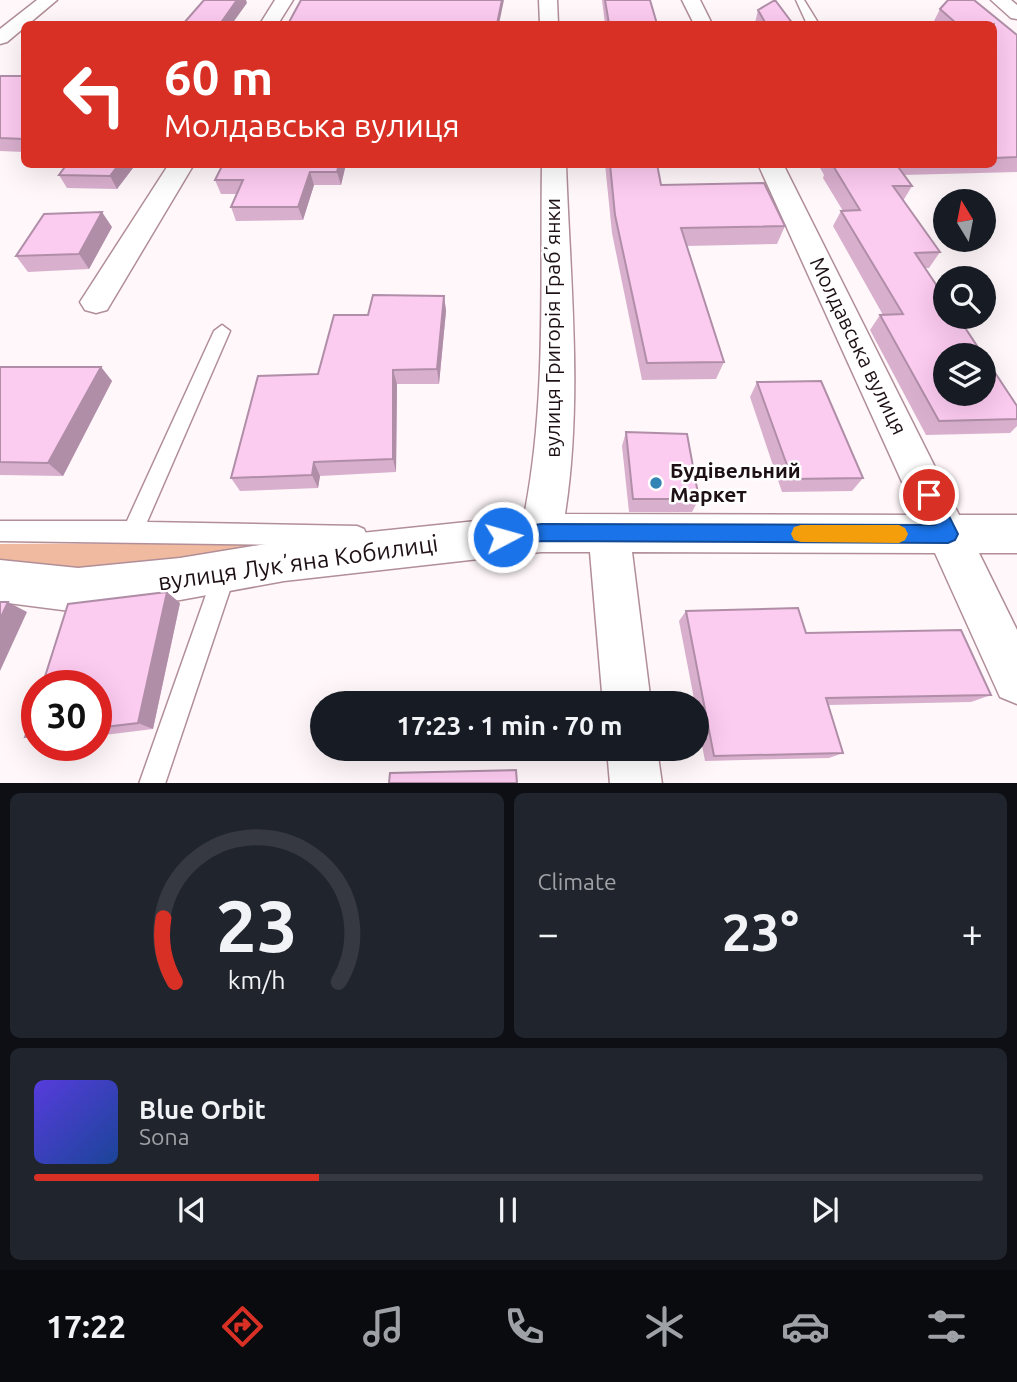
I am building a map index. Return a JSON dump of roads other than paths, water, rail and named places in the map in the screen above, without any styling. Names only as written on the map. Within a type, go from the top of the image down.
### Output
[{"type":"street","points":[[21,21],[48,0]]},
{"type":"street","points":[[271,21],[284,0]]},
{"type":"street","points":[[548,0],[549,21]]},
{"type":"street","points":[[691,0],[702,21]]},
{"type":"street","points":[[1000,0],[1017,14]]},
{"type":"street","points":[[0,38],[21,21]]},
{"type":"street","points":[[96,302],[180,168]]},
{"type":"street","name":"вулиця Григорія Грабʼянки","points":[[541,533],[552,472],[556,419],[554,168]]},
{"type":"street","name":"Молдавська вулиця","points":[[772,168],[1017,680]]},
{"type":"street","name":"вулиця Лукʼяна Кобилиці","points":[[0,582],[78,590],[180,579],[284,561],[541,533],[1017,534]]},
{"type":"street","points":[[609,533],[626,691]]},
{"type":"street","points":[[633,761],[636,783]]},
{"type":"lane","points":[[800,0],[812,21]]},
{"type":"lane","points":[[133,531],[222,331]]},
{"type":"lane","points":[[0,531],[133,531],[484,539]]},
{"type":"lane","points":[[152,783],[225,571]]},
{"type":"place","name":"Будівельний Маркет","points":[[656,483]]}]
